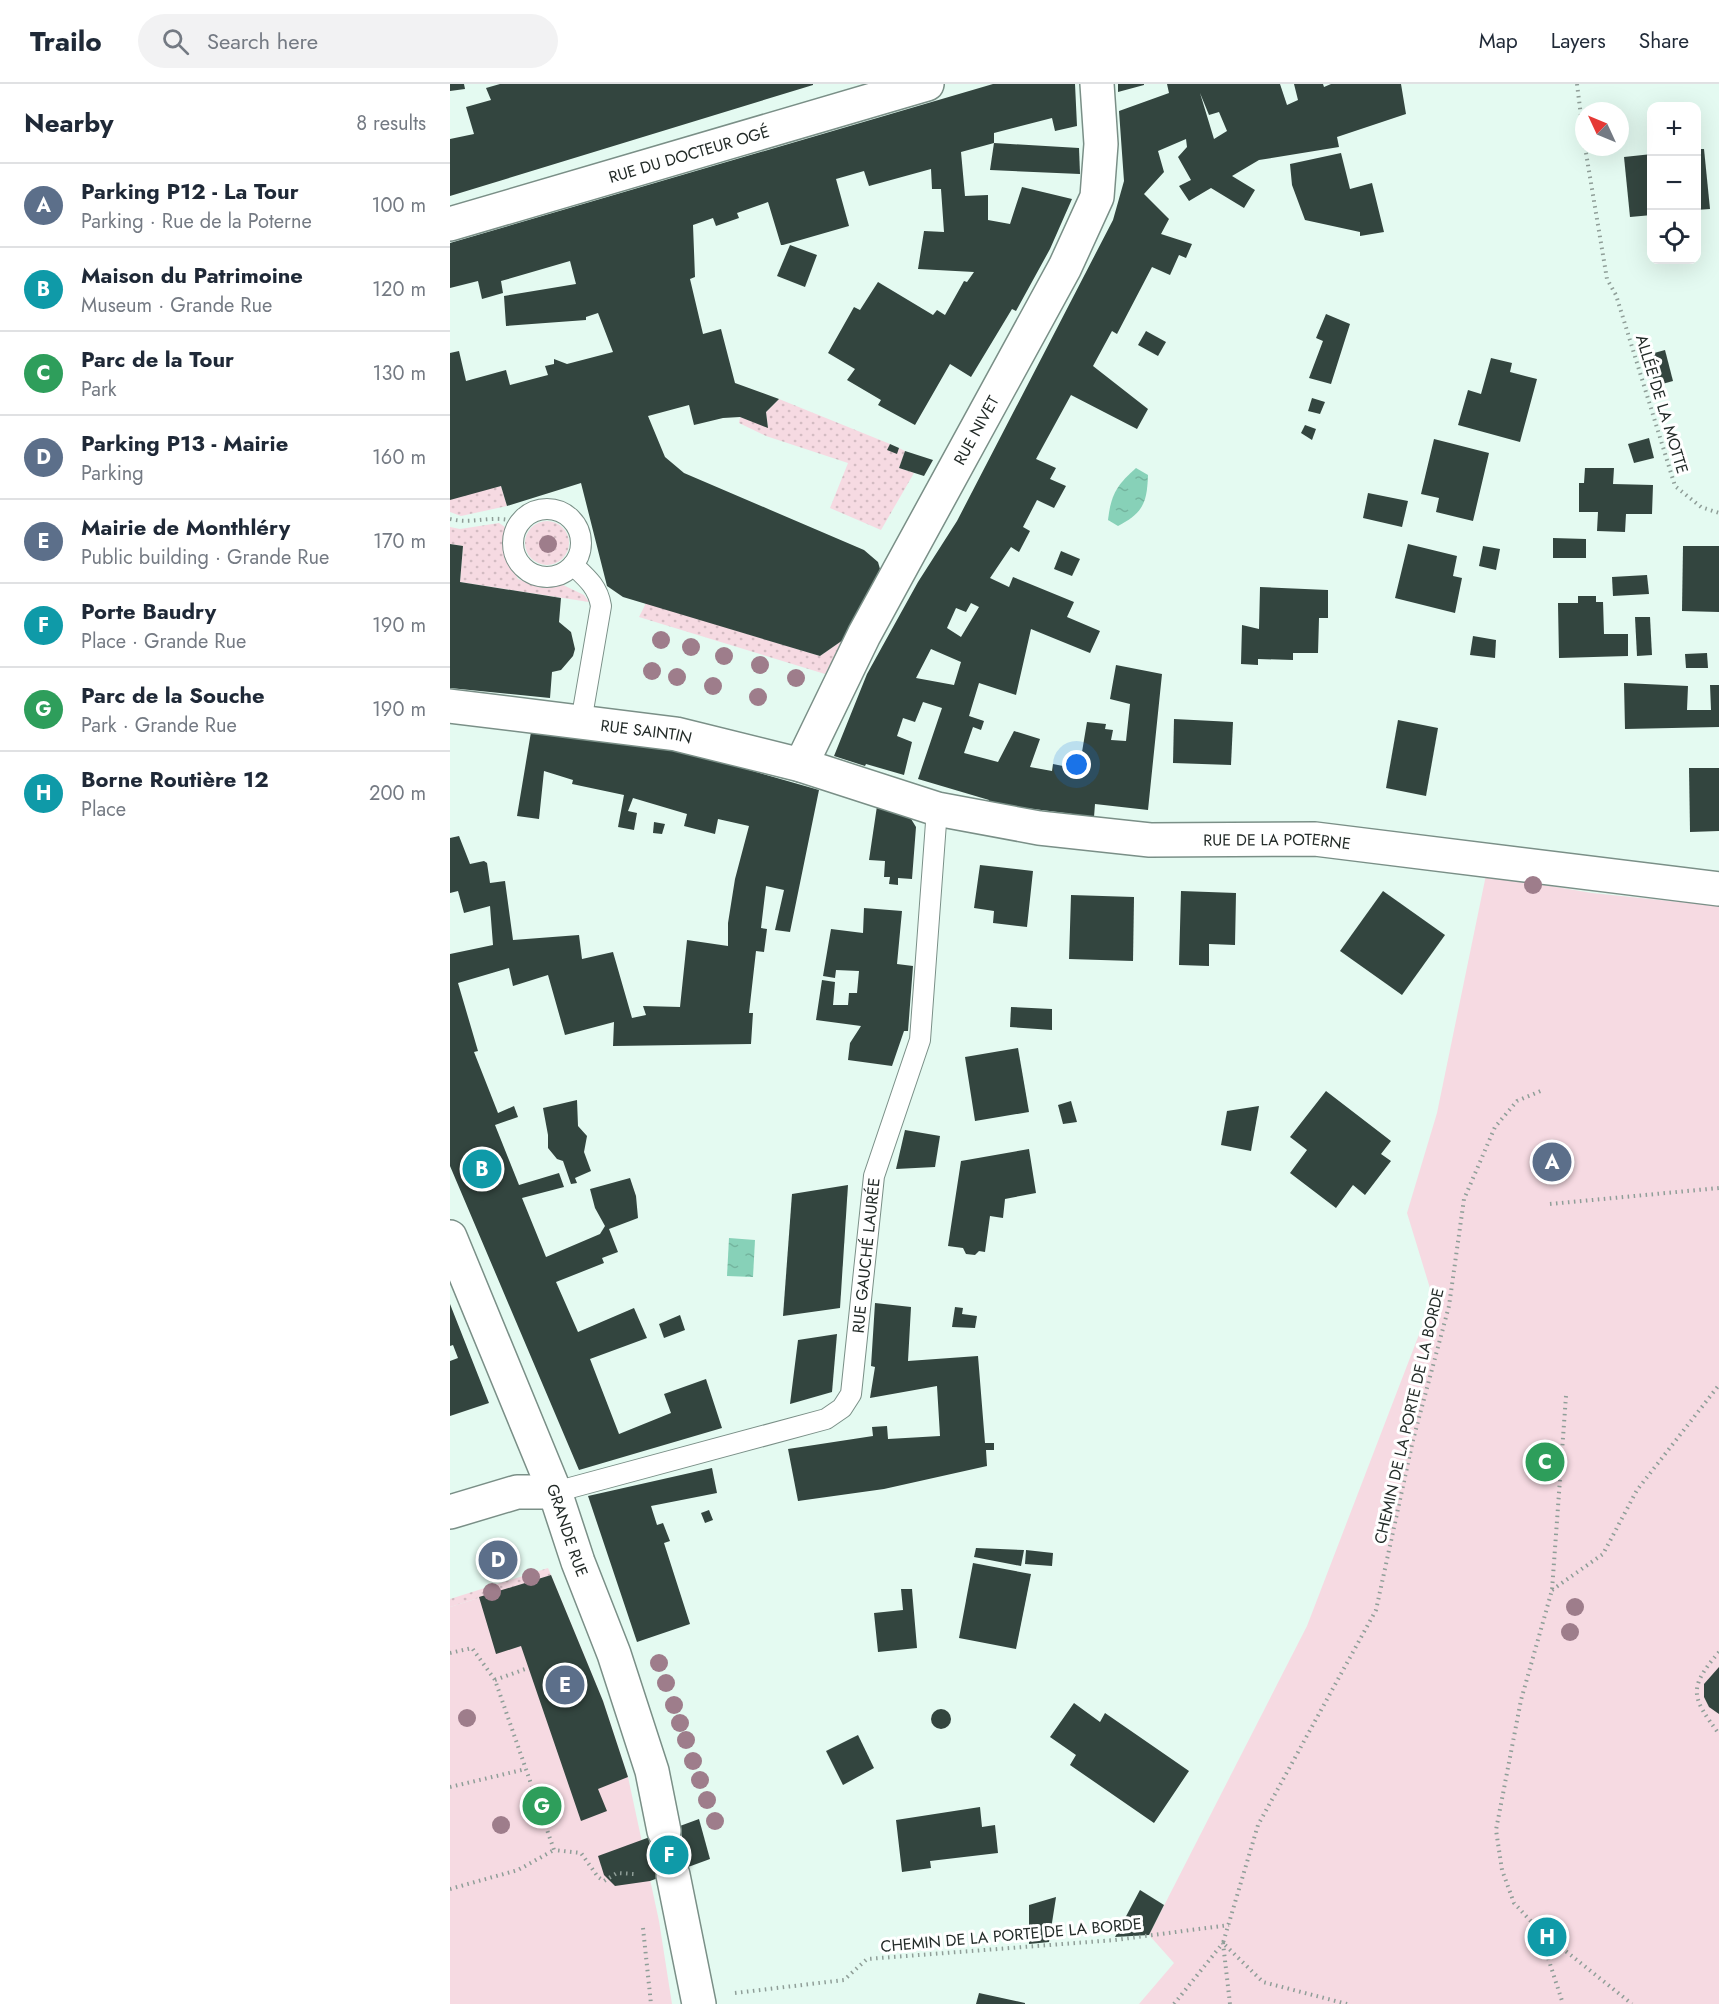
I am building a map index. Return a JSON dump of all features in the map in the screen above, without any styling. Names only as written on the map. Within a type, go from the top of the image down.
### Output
[{"type":"street","name":"RUE DU DOCTEUR OGÉ","points":[[450,224],[927,84]]},
{"type":"street","name":"RUE NIVET","points":[[801,765],[864,635],[1065,267],[1097,197],[1101,144],[1097,84]]},
{"type":"street","name":"RUE SAINTIN","points":[[450,706],[676,734],[801,765],[837,777]]},
{"type":"street","name":"RUE DE LA POTERNE","points":[[837,777],[937,809],[1039,828],[1150,840],[1316,839],[1719,890]]},
{"type":"street","name":"GRANDE RUE","points":[[450,1237],[555,1492],[578,1562],[614,1654],[648,1760],[664,1831]]},
{"type":"street","points":[[450,1512],[517,1492],[555,1492]]},
{"type":"street","points":[[673,1875],[698,2000]]},
{"type":"lane","points":[[540,510],[556,510],[567,515],[580,534],[581,547],[573,565],[556,575],[543,576],[531,573],[519,561],[514,550],[514,533],[519,523],[529,514],[540,510]]},
{"type":"lane","points":[[573,565],[600,594],[601,606],[581,722]]},
{"type":"lane","name":"RUE GAUCHÉ LAURÉE","points":[[555,1492],[826,1419],[842,1408],[851,1394],[874,1176],[920,1040],[937,809]]},
{"type":"path","points":[[1577,84],[1579,102]]},
{"type":"path","name":"ALLÉE DE LA MOTTE","points":[[1586,156],[1607,279],[1616,295],[1675,486],[1701,507],[1719,513]]},
{"type":"path","points":[[450,519],[461,522],[503,517],[519,523]]},
{"type":"path","name":"CHEMIN DE LA PORTE DE LA BORDE","points":[[1223,1943],[1258,1825],[1376,1610],[1415,1429],[1426,1386],[1439,1351],[1449,1306],[1464,1199],[1495,1127],[1517,1101],[1543,1090]]},
{"type":"path","points":[[1550,1204],[1719,1188]]},
{"type":"path","points":[[1552,1590],[1604,1554],[1637,1490],[1719,1385]]},
{"type":"path","points":[[1566,1396],[1552,1590],[1521,1700],[1496,1830],[1502,1870],[1514,1903],[1538,1929],[1632,2004]]},
{"type":"path","points":[[450,1653],[472,1648],[495,1680],[554,1850]]},
{"type":"path","points":[[1719,1652],[1703,1670],[1696,1691],[1698,1707],[1719,1734]]},
{"type":"path","points":[[495,1680],[528,1668]]},
{"type":"path","points":[[450,1787],[526,1769]]},
{"type":"path","points":[[450,1889],[518,1870],[554,1850],[581,1852],[598,1877],[604,1881],[617,1873],[639,1875]]},
{"type":"path","name":"CHEMIN DE LA PORTE DE LA BORDE","points":[[731,1994],[844,1980],[867,1959],[1115,1940],[1229,1925]]},
{"type":"path","points":[[1538,1929],[1563,2004]]},
{"type":"path","points":[[1174,2004],[1223,1943]]},
{"type":"path","points":[[1223,1943],[1230,2004]]},
{"type":"path","points":[[1223,1943],[1263,1982],[1347,2004]]},
{"type":"shaded area","points":[[779,399],[890,444],[888,449],[897,453],[899,448],[905,451],[899,468],[914,473],[881,530],[830,508],[848,463],[766,436],[739,423],[740,417],[768,427],[766,412]]},
{"type":"shaded area","points":[[501,486],[507,506],[461,516],[450,512],[450,498]]},
{"type":"shaded area","points":[[547,521],[563,527],[569,543],[563,559],[547,565],[531,559],[525,543],[531,527]]},
{"type":"shaded area","points":[[499,523],[505,527],[503,551],[518,579],[543,588],[561,584],[584,595],[589,602],[460,582],[463,546],[450,544],[450,527],[460,529]]},
{"type":"shaded area","points":[[646,603],[820,656],[843,640],[825,674],[639,617]]},
{"type":"shaded area","points":[[1486,875],[1592,893],[1719,906],[1719,2004],[1139,2004],[1174,1963],[1149,1935],[1307,1626],[1433,1298],[1407,1213],[1437,1113]]},
{"type":"shaded area","points":[[548,1568],[551,1575],[450,1607],[450,1599]]},
{"type":"shaded area","points":[[551,1575],[603,1701],[628,1777],[659,1921],[672,2004],[450,2004],[450,1607]]},
{"type":"water","points":[[1136,468],[1148,475],[1145,500],[1138,512],[1118,526],[1108,520],[1111,503],[1120,485]]},
{"type":"water","points":[[729,1238],[755,1240],[753,1277],[727,1276]]},
{"type":"building","points":[[450,84],[464,84],[465,89],[450,91]]},
{"type":"building","points":[[500,84],[813,85],[450,196],[450,139],[474,134],[466,107],[491,100],[486,88]]},
{"type":"building","points":[[993,84],[1075,84],[1077,126],[1055,131],[1052,118],[994,133],[994,143],[961,152],[965,196],[988,195],[988,220],[1010,224],[1022,187],[1072,199],[1050,249],[1016,311],[1012,309],[971,377],[950,364],[915,425],[878,405],[881,400],[847,380],[855,369],[828,353],[854,307],[860,310],[878,282],[933,315],[937,310],[945,315],[964,281],[967,282],[974,272],[918,269],[924,231],[944,232],[941,189],[932,189],[931,169],[869,186],[864,171],[836,179],[849,226],[783,245],[781,245],[768,202],[737,213],[739,218],[716,226],[713,218],[693,225],[695,277],[690,279],[703,334],[721,329],[735,383],[779,399],[766,412],[768,428],[740,417],[723,418],[694,425],[689,405],[648,416],[665,457],[684,473],[864,550],[878,562],[880,569],[843,640],[820,656],[623,597],[607,586],[581,483],[507,506],[501,486],[450,500],[450,353],[459,351],[466,381],[506,370],[510,385],[548,375],[545,366],[554,364],[554,359],[567,364],[613,352],[598,313],[586,317],[586,320],[506,326],[504,296],[576,284],[570,261],[501,281],[503,293],[482,299],[478,281],[450,288],[450,243]]},
{"type":"building","points":[[1118,84],[1144,84],[1144,85],[1118,92]]},
{"type":"building","points":[[1167,84],[1280,84],[1287,105],[1298,100],[1294,84],[1323,84],[1324,87],[1331,84],[1401,84],[1406,114],[1337,137],[1339,147],[1259,160],[1232,176],[1255,190],[1244,208],[1211,188],[1189,201],[1179,186],[1191,180],[1178,157],[1187,147],[1186,139],[1158,151],[1164,172],[1144,194],[1169,219],[1161,234],[1192,244],[1186,258],[1179,255],[1170,275],[1152,267],[1117,334],[1112,331],[1093,366],[1148,409],[1137,429],[1071,395],[1036,459],[1056,468],[1050,479],[1066,486],[1054,508],[1037,500],[1023,527],[1030,531],[1019,552],[1011,547],[990,578],[1009,587],[1013,577],[1074,602],[1067,617],[1100,631],[1090,653],[1031,629],[1016,695],[979,683],[969,716],[984,721],[981,730],[973,727],[964,753],[998,762],[1014,731],[1040,739],[1030,767],[1052,771],[1053,764],[1068,767],[1069,756],[1081,758],[1087,722],[1106,724],[1105,729],[1113,730],[1111,740],[1126,741],[1130,704],[1110,699],[1116,665],[1162,674],[1148,810],[1095,804],[1094,817],[988,803],[989,800],[918,779],[942,708],[923,702],[915,722],[903,718],[897,736],[912,742],[904,775],[834,756],[867,674],[918,582],[957,521],[1113,220],[1124,181],[1119,111],[1169,93]],"holes":[[[1200,93],[1209,115],[1219,112],[1227,131],[1214,139]],[[971,603],[979,607],[961,637],[947,628],[956,608],[966,612]],[[931,649],[961,662],[954,685],[916,678]]]},
{"type":"building","points":[[994,143],[1079,148],[1080,174],[990,170]]},
{"type":"building","points":[[1701,149],[1704,149],[1710,209],[1701,210]]},
{"type":"building","points":[[1341,153],[1350,189],[1372,183],[1384,232],[1360,236],[1360,232],[1305,220],[1292,185],[1290,164]]},
{"type":"building","points":[[1647,155],[1647,215],[1630,217],[1624,157]]},
{"type":"building","points":[[790,245],[817,255],[805,287],[777,276]]},
{"type":"building","points":[[1326,314],[1350,324],[1331,384],[1309,378],[1323,341],[1316,338]]},
{"type":"building","points":[[1146,331],[1166,342],[1158,356],[1138,345]]},
{"type":"building","points":[[1665,350],[1673,381],[1655,386],[1647,355]]},
{"type":"building","points":[[1491,358],[1512,363],[1510,372],[1537,379],[1520,442],[1458,425],[1468,390],[1481,394]]},
{"type":"building","points":[[1312,398],[1325,402],[1320,414],[1308,411]]},
{"type":"building","points":[[1305,425],[1316,429],[1312,440],[1301,433]]},
{"type":"building","points":[[1649,438],[1654,458],[1634,463],[1628,444]]},
{"type":"building","points":[[1434,439],[1489,453],[1473,521],[1436,512],[1439,498],[1421,494]]},
{"type":"building","points":[[890,444],[899,448],[897,454],[887,450]]},
{"type":"building","points":[[905,451],[933,460],[924,476],[899,468]]},
{"type":"building","points":[[1585,468],[1614,468],[1613,484],[1653,485],[1652,514],[1626,514],[1625,532],[1597,531],[1598,512],[1579,512],[1579,483],[1584,483]]},
{"type":"building","points":[[1368,493],[1408,501],[1402,527],[1363,518]]},
{"type":"building","points":[[1553,538],[1586,539],[1586,558],[1553,558]]},
{"type":"building","points":[[450,544],[463,546],[460,582],[561,598],[559,622],[571,632],[575,649],[573,656],[561,670],[552,672],[550,698],[450,688]]},
{"type":"building","points":[[1408,544],[1457,556],[1453,576],[1462,578],[1455,613],[1395,598]]},
{"type":"building","points":[[1483,546],[1500,549],[1496,570],[1479,566]]},
{"type":"building","points":[[1683,546],[1719,546],[1719,612],[1682,611]]},
{"type":"building","points":[[1061,551],[1080,559],[1072,576],[1054,569]]},
{"type":"building","points":[[1647,575],[1649,594],[1613,596],[1612,577]]},
{"type":"building","points":[[1260,587],[1328,590],[1328,618],[1319,618],[1318,653],[1293,653],[1293,660],[1258,659],[1258,665],[1241,664],[1242,625],[1259,629]]},
{"type":"building","points":[[1578,596],[1596,596],[1596,602],[1603,602],[1604,634],[1628,634],[1628,656],[1559,658],[1558,603],[1578,603]]},
{"type":"building","points":[[1635,617],[1650,617],[1652,655],[1637,656]]},
{"type":"building","points":[[1473,636],[1496,640],[1495,658],[1470,655]]},
{"type":"building","points":[[1707,653],[1708,668],[1686,668],[1685,654]]},
{"type":"building","points":[[1624,683],[1688,686],[1687,710],[1711,710],[1710,685],[1719,685],[1719,727],[1625,729]]},
{"type":"building","points":[[1174,719],[1233,722],[1231,765],[1173,763]]},
{"type":"building","points":[[1398,720],[1438,728],[1426,796],[1386,788]]},
{"type":"building","points":[[531,732],[636,743],[700,756],[819,790],[790,932],[775,930],[784,890],[766,886],[761,928],[767,929],[764,952],[756,951],[749,1013],[753,1013],[751,1044],[613,1046],[614,1022],[565,1035],[548,975],[513,986],[509,968],[458,983],[478,1051],[474,1052],[498,1113],[514,1106],[518,1117],[495,1125],[519,1185],[559,1173],[564,1187],[522,1198],[546,1257],[600,1234],[605,1226],[595,1208],[590,1189],[630,1178],[636,1196],[638,1218],[609,1229],[618,1252],[602,1258],[604,1263],[556,1282],[578,1332],[634,1308],[647,1338],[590,1359],[619,1434],[671,1413],[664,1394],[706,1379],[722,1428],[579,1470],[450,1166],[450,954],[493,945],[490,906],[464,913],[458,891],[450,893],[450,838],[459,836],[470,864],[484,861],[487,863],[490,883],[505,881],[513,940],[579,935],[582,959],[613,952],[632,1018],[646,1015],[643,1006],[680,1007],[687,940],[728,946],[728,923],[735,879],[749,826],[718,819],[715,834],[684,826],[687,814],[633,798],[628,811],[637,813],[634,830],[618,827],[624,795],[572,784],[573,780],[544,771],[539,819],[517,816]]},
{"type":"building","points":[[1689,768],[1719,768],[1719,831],[1690,832]]},
{"type":"building","points":[[877,806],[908,814],[916,827],[912,879],[898,878],[898,885],[889,884],[890,877],[884,877],[885,861],[869,860]]},
{"type":"building","points":[[654,822],[665,824],[662,834],[653,833]]},
{"type":"building","points":[[980,865],[1033,871],[1027,927],[993,923],[994,911],[974,908]]},
{"type":"building","points":[[1181,891],[1236,893],[1235,945],[1209,944],[1209,966],[1179,965]]},
{"type":"building","points":[[1383,891],[1445,935],[1402,995],[1340,951]]},
{"type":"building","points":[[1071,895],[1134,897],[1133,961],[1069,959]]},
{"type":"building","points":[[864,908],[902,911],[897,964],[913,966],[908,1031],[904,1031],[892,1066],[848,1060],[850,1043],[861,1026],[816,1020],[822,980],[835,982],[833,1005],[848,1005],[849,993],[857,993],[859,971],[836,970],[835,978],[823,976],[831,929],[863,933]]},
{"type":"building","points":[[1011,1007],[1052,1009],[1052,1030],[1010,1027]]},
{"type":"building","points":[[1018,1048],[1029,1112],[975,1121],[965,1057]]},
{"type":"building","points":[[1326,1091],[1391,1141],[1381,1154],[1391,1161],[1365,1195],[1353,1185],[1336,1208],[1290,1173],[1307,1150],[1290,1137]]},
{"type":"building","points":[[577,1100],[578,1126],[587,1136],[584,1152],[591,1171],[575,1178],[577,1183],[571,1184],[563,1161],[557,1159],[548,1148],[543,1108]]},
{"type":"building","points":[[1071,1101],[1077,1122],[1063,1124],[1058,1105]]},
{"type":"building","points":[[1259,1106],[1251,1151],[1221,1145],[1227,1111]]},
{"type":"building","points":[[905,1130],[940,1136],[935,1167],[896,1169]]},
{"type":"building","points":[[1029,1149],[1036,1193],[1005,1199],[1003,1218],[990,1216],[985,1252],[979,1251],[975,1255],[966,1254],[963,1248],[948,1246],[961,1161]]},
{"type":"building","points":[[848,1185],[840,1308],[783,1316],[792,1194]]},
{"type":"building","points":[[875,1303],[911,1307],[908,1361],[978,1356],[985,1443],[994,1443],[994,1450],[986,1450],[987,1466],[884,1489],[798,1501],[788,1449],[873,1436],[872,1427],[887,1426],[888,1439],[940,1436],[937,1386],[870,1398],[875,1367],[871,1366]]},
{"type":"building","points":[[450,1304],[489,1403],[450,1416],[450,1361],[458,1358],[453,1345],[450,1346]]},
{"type":"building","points":[[955,1307],[963,1308],[962,1314],[977,1316],[975,1328],[952,1327]]},
{"type":"building","points":[[680,1315],[685,1330],[664,1338],[659,1324]]},
{"type":"building","points":[[837,1334],[832,1392],[790,1404],[798,1340]]},
{"type":"building","points":[[712,1468],[717,1493],[651,1506],[657,1525],[663,1523],[670,1541],[664,1543],[690,1624],[637,1642],[588,1496]]},
{"type":"building","points":[[709,1510],[713,1520],[705,1523],[701,1513]]},
{"type":"building","points":[[976,1548],[1024,1550],[1021,1566],[974,1557]]},
{"type":"building","points":[[1026,1550],[1053,1553],[1052,1566],[1025,1564]]},
{"type":"building","points":[[973,1563],[1031,1574],[1016,1649],[959,1638]]},
{"type":"building","points":[[551,1575],[603,1701],[628,1777],[598,1789],[607,1811],[581,1821],[521,1646],[496,1654],[479,1597]]},
{"type":"building","points":[[901,1589],[912,1589],[917,1648],[878,1652],[874,1613],[903,1610]]},
{"type":"building","points":[[1719,1667],[1719,1714],[1709,1707],[1704,1697],[1704,1684]]},
{"type":"building","points":[[1074,1703],[1100,1722],[1105,1713],[1189,1771],[1154,1823],[1070,1765],[1076,1755],[1050,1737]]},
{"type":"building","points":[[941,1709],[948,1712],[951,1719],[948,1726],[941,1729],[934,1726],[931,1719],[934,1712]]},
{"type":"building","points":[[858,1735],[874,1768],[843,1785],[826,1751]]},
{"type":"building","points":[[980,1807],[982,1827],[995,1825],[998,1853],[930,1861],[931,1868],[902,1872],[896,1820]]},
{"type":"building","points":[[699,1819],[710,1859],[650,1881],[615,1886],[604,1875],[598,1856]]},
{"type":"building","points":[[1140,1890],[1164,1905],[1149,1935],[1115,1937]]},
{"type":"building","points":[[1056,1897],[1049,1942],[1029,1944],[1029,1905]]},
{"type":"building","points":[[979,1993],[1025,2003],[1025,2004],[976,2004]]},
{"type":"tunnel","points":[[664,1831],[673,1875]]},
{"type":"place","name":"Parking P12 - La Tour","points":[[1552,1162]]},
{"type":"place","name":"Maison du Patrimoine","points":[[482,1169]]},
{"type":"place","name":"Parc de la Tour","points":[[1545,1462]]},
{"type":"place","name":"Parking P13 - Mairie","points":[[498,1560]]},
{"type":"place","name":"Mairie de Monthléry","points":[[565,1685]]},
{"type":"place","name":"Parc de la Souche","points":[[542,1806]]},
{"type":"place","name":"Porte Baudry","points":[[669,1855]]},
{"type":"place","name":"Borne Routière 12","points":[[1547,1937]]}]
